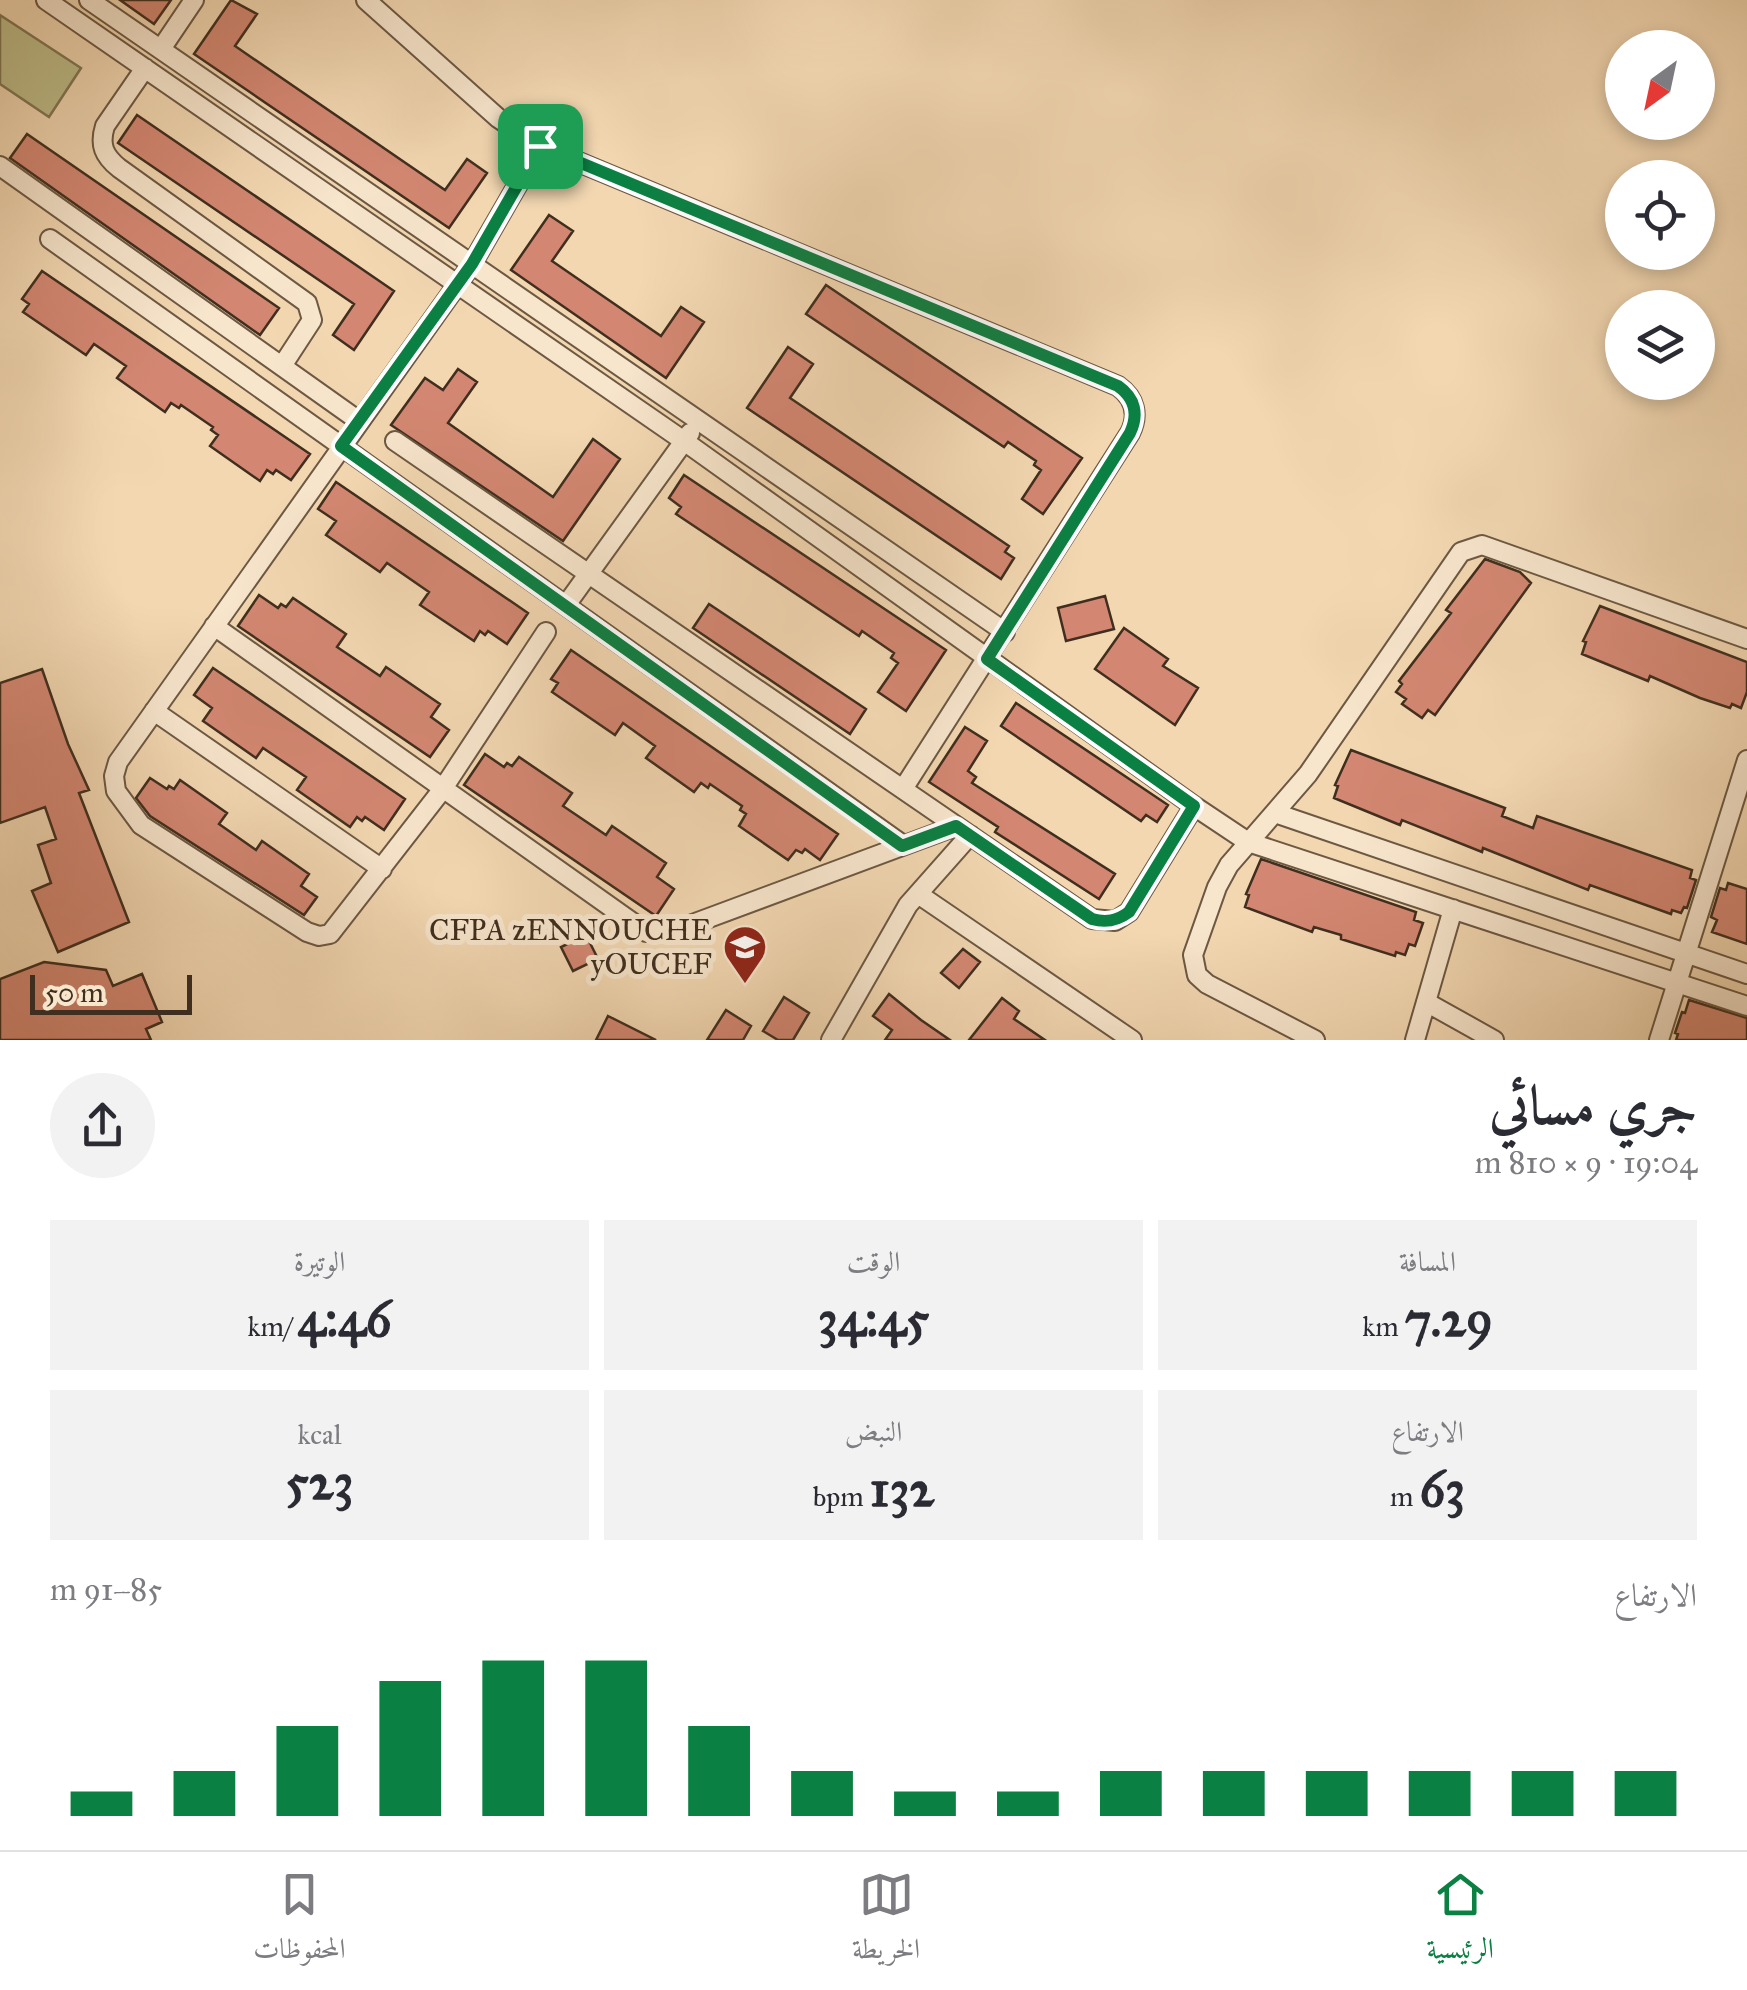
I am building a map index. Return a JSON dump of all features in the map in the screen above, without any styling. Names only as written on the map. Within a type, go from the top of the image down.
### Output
[{"type":"street","points":[[46,0],[684,441],[1248,842],[1747,1006]]},
{"type":"street","points":[[89,0],[1005,632]]},
{"type":"street","points":[[161,50],[194,0]]},
{"type":"street","points":[[366,0],[498,118],[540,146],[1126,392],[1135,408],[1134,426],[903,789]]},
{"type":"street","points":[[145,68],[105,126],[105,154],[307,303],[312,320],[282,366]]},
{"type":"street","points":[[540,146],[472,264],[118,762],[114,776],[116,792],[129,813],[154,836],[318,936],[335,931],[442,790],[546,632]]},
{"type":"street","points":[[0,166],[359,421]]},
{"type":"street","points":[[50,240],[902,846]]},
{"type":"street","points":[[566,605],[698,420]]},
{"type":"street","points":[[395,441],[1085,915],[1107,922],[1129,912],[1194,806]]},
{"type":"street","points":[[1314,1040],[1207,984],[1194,969],[1193,955],[1217,887],[1236,856],[1308,774],[1456,558],[1467,548],[1482,545],[1747,639]]},
{"type":"street","points":[[214,626],[623,919],[654,934],[671,932],[902,846],[963,831]]},
{"type":"street","points":[[154,711],[382,869]]},
{"type":"street","points":[[1659,1040],[1747,760]]},
{"type":"street","points":[[1275,813],[1747,974]]},
{"type":"street","points":[[831,1040],[908,905],[963,831]]},
{"type":"street","points":[[918,894],[1132,1040]]},
{"type":"street","points":[[1415,1040],[1453,910]]},
{"type":"street","points":[[1426,1002],[1494,1040]]},
{"type":"shaded area","points":[[0,15],[81,68],[49,117],[0,84]]},
{"type":"building","points":[[120,0],[171,0],[154,24]]},
{"type":"building","points":[[231,0],[257,14],[235,46],[445,190],[467,159],[487,173],[449,228],[194,54]]},
{"type":"building","points":[[137,115],[394,291],[354,350],[333,335],[354,304],[118,143]]},
{"type":"building","points":[[27,134],[279,308],[260,335],[10,158]]},
{"type":"building","points":[[549,215],[573,231],[552,261],[661,336],[681,307],[704,322],[666,378],[511,270]]},
{"type":"building","points":[[42,271],[310,454],[291,480],[276,470],[273,474],[267,470],[260,481],[210,446],[218,435],[211,430],[213,427],[181,405],[179,408],[171,403],[165,412],[117,378],[126,366],[94,344],[86,355],[23,312],[29,304],[22,299]]},
{"type":"building","points":[[826,285],[1082,458],[1043,514],[1022,499],[1041,470],[1034,465],[1036,461],[1008,442],[1004,447],[806,314]]},
{"type":"building","points":[[788,347],[813,364],[790,398],[1009,546],[1005,552],[1014,558],[1001,579],[747,408]]},
{"type":"building","points":[[458,369],[477,382],[448,423],[553,497],[593,439],[620,459],[563,541],[391,425],[425,378],[443,390]]},
{"type":"building","points":[[684,475],[946,650],[906,711],[878,692],[898,663],[891,658],[894,653],[862,631],[859,636],[676,514],[681,507],[669,498]]},
{"type":"building","points":[[336,482],[528,613],[507,644],[488,631],[485,635],[480,631],[474,641],[420,605],[429,592],[387,563],[380,572],[326,535],[336,521],[318,509]]},
{"type":"building","points":[[1485,559],[1520,572],[1531,583],[1435,715],[1428,710],[1422,718],[1402,704],[1406,699],[1396,692],[1402,684],[1399,681],[1451,613],[1446,610]]},
{"type":"building","points":[[259,595],[278,608],[281,604],[286,607],[293,598],[346,634],[337,647],[380,676],[386,667],[440,704],[431,717],[449,730],[430,757],[238,626]]},
{"type":"building","points":[[1105,596],[1114,629],[1066,641],[1058,608]]},
{"type":"building","points":[[709,604],[866,709],[850,734],[693,628]]},
{"type":"building","points":[[1600,606],[1747,662],[1747,692],[1741,708],[1700,698],[1650,676],[1648,681],[1582,654],[1586,642],[1583,641]]},
{"type":"building","points":[[1124,628],[1168,659],[1163,666],[1198,688],[1175,725],[1095,669]]},
{"type":"building","points":[[571,650],[838,834],[820,860],[805,849],[802,853],[796,850],[788,860],[739,826],[746,814],[740,810],[742,806],[710,784],[708,788],[701,783],[694,792],[646,758],[655,746],[623,723],[615,735],[552,692],[558,683],[551,679]]},
{"type":"building","points":[[213,668],[405,799],[384,830],[365,817],[362,821],[357,817],[350,827],[297,790],[306,777],[263,748],[256,758],[203,721],[212,708],[194,695]]},
{"type":"building","points":[[42,669],[89,790],[79,793],[129,922],[58,952],[32,891],[51,883],[38,845],[56,839],[45,807],[0,823],[0,683]]},
{"type":"building","points":[[1016,703],[1168,805],[1157,822],[1146,815],[1141,821],[1001,726]]},
{"type":"building","points":[[965,727],[987,741],[968,771],[976,777],[972,783],[1115,874],[1099,899],[995,832],[998,827],[929,782]]},
{"type":"building","points":[[1351,750],[1505,808],[1502,816],[1533,828],[1537,816],[1692,870],[1690,878],[1696,880],[1687,908],[1681,913],[1672,910],[1671,914],[1590,885],[1588,890],[1483,848],[1482,852],[1402,820],[1400,825],[1334,798],[1338,786],[1335,785]]},
{"type":"building","points":[[485,754],[504,767],[507,763],[512,766],[519,757],[572,793],[563,806],[606,835],[612,826],[666,863],[657,877],[674,889],[656,916],[464,785]]},
{"type":"building","points":[[150,778],[167,789],[174,789],[180,780],[227,813],[219,824],[256,850],[262,841],[309,874],[301,886],[317,897],[304,915],[150,816],[136,798]]},
{"type":"building","points":[[1261,859],[1416,912],[1414,920],[1423,923],[1415,946],[1409,944],[1405,955],[1396,952],[1395,956],[1341,939],[1341,935],[1314,927],[1312,932],[1245,907],[1249,895],[1246,894]]},
{"type":"building","points":[[1728,883],[1747,889],[1747,944],[1712,932],[1717,920],[1711,917],[1720,888],[1726,890]]},
{"type":"building","points":[[586,935],[598,959],[573,971],[561,947]]},
{"type":"building","points":[[963,949],[980,962],[959,988],[941,973]]},
{"type":"building","points":[[44,962],[106,970],[113,986],[142,974],[162,1022],[146,1029],[151,1040],[0,1040],[0,979]]},
{"type":"building","points":[[889,994],[950,1040],[885,1040],[892,1030],[873,1016]]},
{"type":"building","points":[[784,997],[809,1013],[793,1040],[778,1040],[763,1031]]},
{"type":"building","points":[[1002,998],[1019,1011],[1014,1019],[1045,1040],[969,1040]]},
{"type":"building","points":[[1689,1000],[1747,1018],[1747,1040],[1676,1040],[1675,1033]]},
{"type":"building","points":[[726,1010],[751,1026],[743,1040],[707,1040]]},
{"type":"building","points":[[608,1016],[656,1040],[596,1040]]},
{"type":"place","name":"CFPA zENNOUCHE yOUCEF","points":[[745,985]]},
{"type":"route","points":[[540,146],[1126,392],[1135,408],[1134,426],[987,659],[1194,806],[1129,912],[1107,922],[1092,919],[956,826],[902,846],[341,446],[472,264],[540,146]]}]
